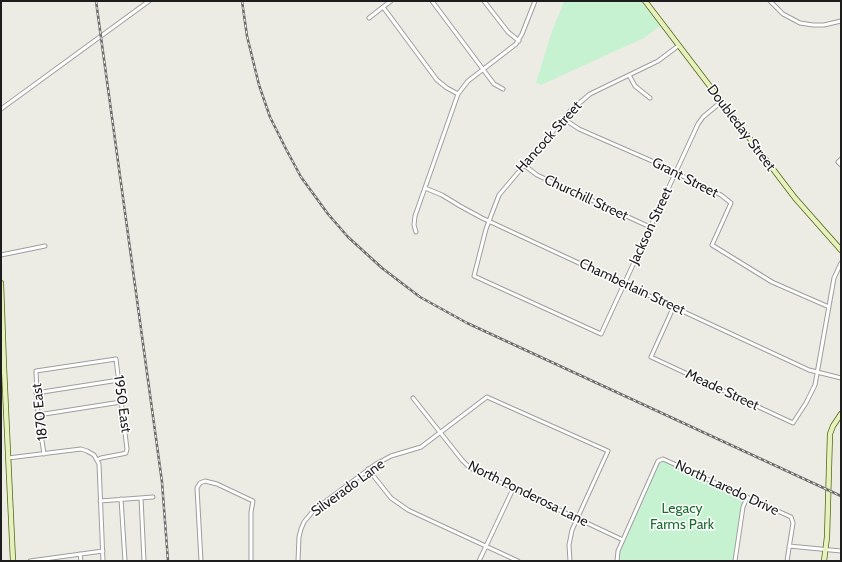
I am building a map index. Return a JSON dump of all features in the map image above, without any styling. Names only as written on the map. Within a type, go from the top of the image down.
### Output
[{"type":"street","points":[[1,109],[149,1]]},
{"type":"street","points":[[369,18],[392,1]]},
{"type":"street","points":[[432,1],[494,84],[503,89]]},
{"type":"street","points":[[484,1],[508,32],[519,41]]},
{"type":"street","points":[[416,232],[414,219],[458,94],[468,81],[511,49],[519,41],[535,1]]},
{"type":"street","name":"Doubleday Street","points":[[645,1],[795,198],[841,250]]},
{"type":"street","points":[[770,1],[783,14],[800,23],[824,25],[835,24],[841,21]]},
{"type":"street","points":[[383,7],[437,80],[458,94]]},
{"type":"street","name":"Hancock Street","points":[[601,334],[474,276],[488,221],[500,195],[575,106],[584,99],[658,61],[678,46]]},
{"type":"street","points":[[629,75],[635,86],[650,98]]},
{"type":"street","name":"Jackson Street","points":[[601,334],[698,124],[703,117],[721,102]]},
{"type":"street","name":"Grant Street","points":[[564,119],[579,129],[652,161],[716,193],[732,203],[712,245],[772,282],[829,306]]},
{"type":"street","name":"Churchill Street","points":[[524,165],[537,175],[650,227]]},
{"type":"street","name":"Chamberlain Street","points":[[426,188],[442,195],[488,221],[817,373],[841,378]]},
{"type":"street","points":[[1,255],[45,246]]},
{"type":"street","points":[[817,373],[834,278],[841,263]]},
{"type":"street","points":[[1,283],[13,561]]},
{"type":"street","name":"Meade Street","points":[[674,306],[651,357],[793,423],[811,394],[815,385],[817,373]]},
{"type":"street","name":"1870 East","points":[[44,454],[38,415],[36,371],[116,359]]},
{"type":"street","name":"1950 East","points":[[98,460],[101,458],[126,453],[128,449],[116,359]]},
{"type":"street","points":[[36,392],[119,380]]},
{"type":"street","name":"Silverado Lane","points":[[298,561],[299,537],[301,529],[309,515],[318,506],[384,459],[421,447],[487,397],[608,451],[577,519]]},
{"type":"street","name":"North Ponderosa Lane","points":[[413,398],[470,468],[623,540]]},
{"type":"street","points":[[38,415],[121,402]]},
{"type":"street","points":[[824,561],[828,508],[830,434],[833,426],[841,414]]},
{"type":"street","points":[[8,458],[81,449],[91,453],[98,460],[103,561]]},
{"type":"street","name":"North Laredo Drive","points":[[623,540],[658,461],[663,459],[791,517],[793,519],[789,546]]},
{"type":"street","points":[[368,469],[386,492],[408,510],[518,561]]},
{"type":"street","points":[[201,561],[197,488],[200,483],[205,481],[211,482],[253,501],[251,512],[251,561]]},
{"type":"street","points":[[479,561],[513,489]]},
{"type":"street","points":[[100,501],[153,497]]},
{"type":"street","points":[[142,498],[144,561]]},
{"type":"street","points":[[735,561],[742,507],[747,498]]},
{"type":"street","points":[[121,499],[124,561]]},
{"type":"street","points":[[570,561],[568,545],[577,519]]},
{"type":"street","points":[[617,561],[618,551],[623,540]]},
{"type":"street","points":[[787,561],[789,546],[841,552]]},
{"type":"street","points":[[30,561],[103,551]]},
{"type":"street","points":[[80,554],[80,561]]},
{"type":"green space","points":[[564,1],[640,1],[660,26],[644,38],[541,85],[536,83],[551,34]]},
{"type":"green space","name":"Legacy Farms Park","points":[[661,459],[747,498],[743,507],[735,561],[617,561],[658,461]]},
{"type":"railway","points":[[96,1],[162,482],[168,561]]},
{"type":"railway","points":[[242,1],[247,36],[259,85],[270,117],[286,149],[301,177],[328,214],[348,237],[382,268],[420,297],[467,323],[841,496]]}]
